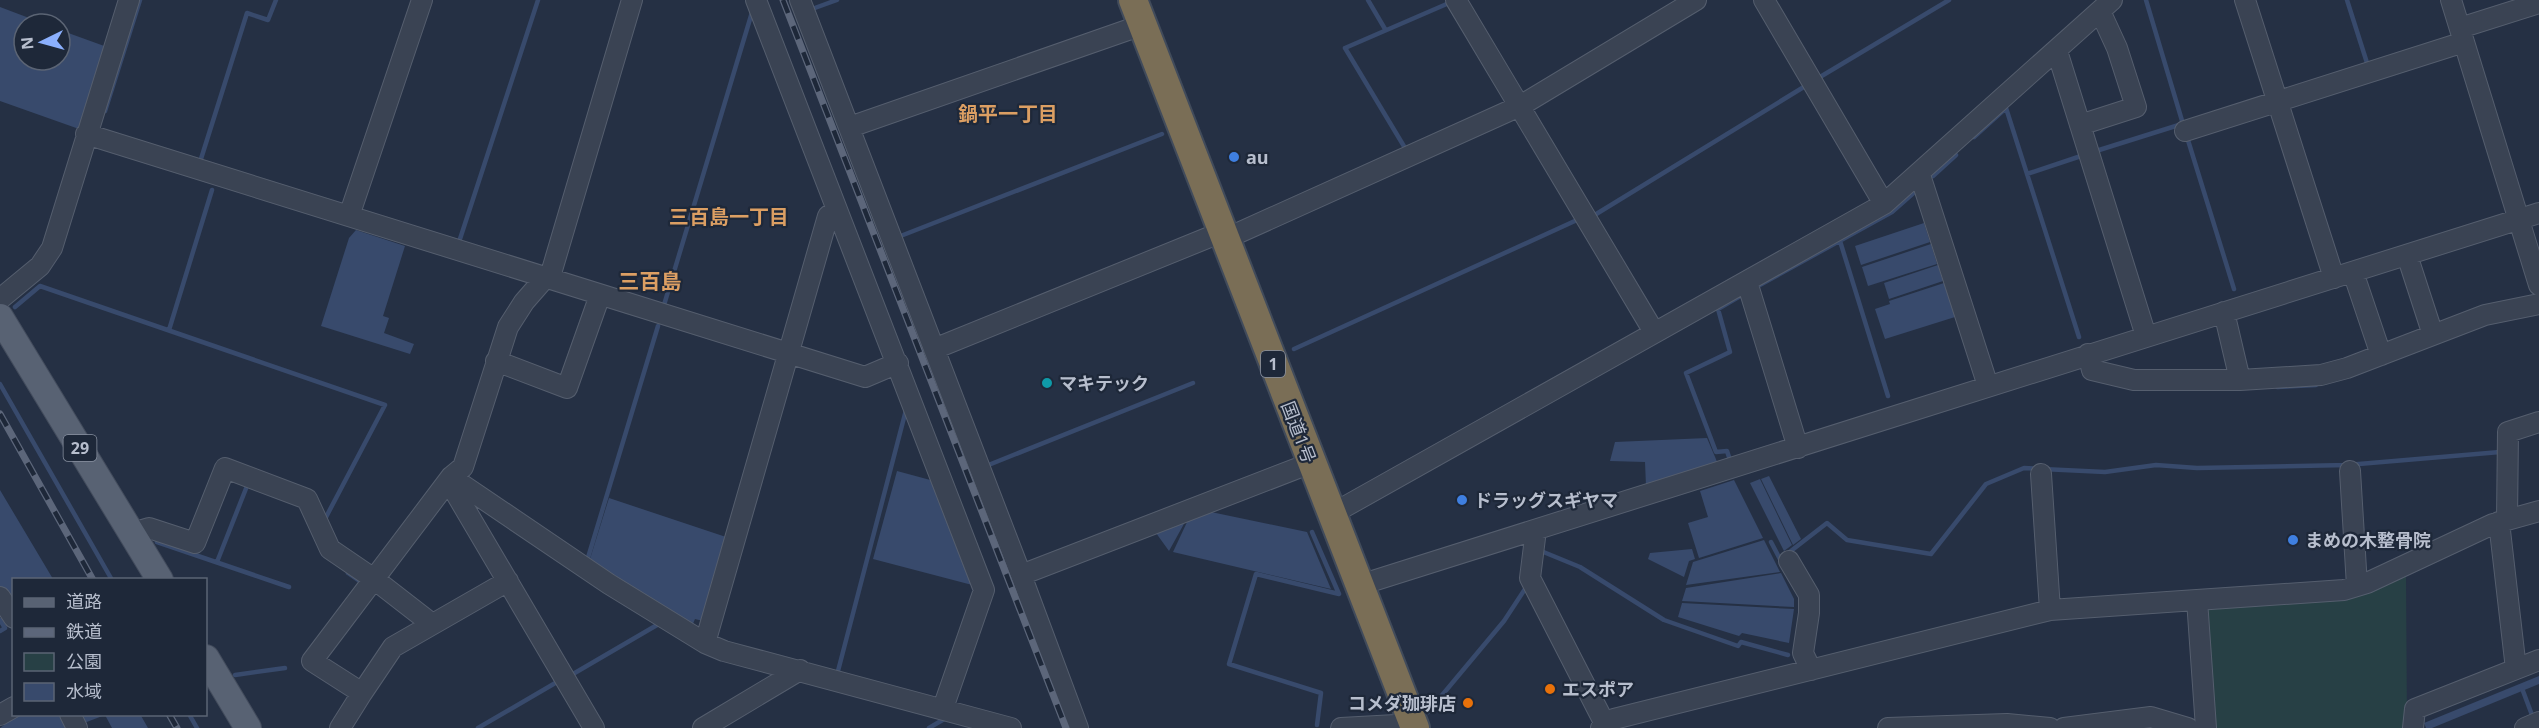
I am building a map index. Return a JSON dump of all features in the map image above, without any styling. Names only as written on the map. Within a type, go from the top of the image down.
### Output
[{"type":"highway","name":"国道1号","points":[[1138,12],[1311,463],[1415,726]]},
{"type":"main road","name":"29","points":[[0,316],[159,578]]},
{"type":"main road","points":[[207,660],[248,728]]},
{"type":"street","points":[[0,299],[48,257],[129,0]]},
{"type":"street","points":[[349,216],[422,0]]},
{"type":"street","points":[[362,693],[312,661],[451,477],[463,467],[508,327],[524,302],[552,270],[632,0]]},
{"type":"street","points":[[756,0],[984,590],[943,708]]},
{"type":"street","points":[[800,0],[1022,575],[1078,728]]},
{"type":"street","points":[[1456,0],[1654,332]]},
{"type":"street","points":[[934,349],[1223,235],[1520,106],[1696,0]]},
{"type":"street","points":[[1764,0],[1884,204]]},
{"type":"street","points":[[2245,0],[2334,278]]},
{"type":"street","points":[[2451,0],[2539,285]]},
{"type":"street","points":[[2185,131],[2278,102],[2462,35],[2539,3]]},
{"type":"street","points":[[1332,514],[1884,204],[1920,175],[2106,5],[2136,107],[2080,126]]},
{"type":"street","points":[[850,127],[1138,12]]},
{"type":"street","points":[[2057,51],[2146,336]]},
{"type":"street","points":[[86,134],[865,377],[898,363]]},
{"type":"street","points":[[1920,175],[1988,386]]},
{"type":"street","points":[[705,643],[828,216],[837,210]]},
{"type":"street","points":[[1360,585],[2539,213]]},
{"type":"street","points":[[2407,255],[2433,335]]},
{"type":"street","points":[[2354,272],[2381,355]]},
{"type":"street","points":[[1747,282],[1798,448]]},
{"type":"street","points":[[496,361],[567,388],[600,295]]},
{"type":"street","points":[[2088,354],[2092,370],[2134,380],[2240,381],[2321,375],[2381,355],[2485,315],[2539,304]]},
{"type":"street","points":[[2224,312],[2240,381]]},
{"type":"street","points":[[2516,669],[2503,521],[2508,432],[2539,422]]},
{"type":"street","points":[[1022,575],[1311,463]]},
{"type":"street","points":[[132,532],[149,528],[195,543],[225,468],[307,499],[330,549],[374,579],[432,624]]},
{"type":"street","points":[[2350,471],[2356,586]]},
{"type":"street","points":[[2041,474],[2050,610]]},
{"type":"street","points":[[451,477],[609,584],[705,643],[724,651],[1011,728]]},
{"type":"street","points":[[451,477],[455,492],[594,728]]},
{"type":"street","points":[[1536,530],[1530,578],[1605,727],[1614,719],[2050,610],[2344,590],[2503,521],[2539,511]]},
{"type":"street","points":[[1789,561],[1809,595],[1809,613],[1803,653],[1810,670]]},
{"type":"street","points":[[340,728],[393,647],[508,581]]},
{"type":"street","points":[[0,597],[12,615]]},
{"type":"street","points":[[2197,600],[2206,728]]},
{"type":"street","points":[[2413,728],[2415,709],[2539,660]]},
{"type":"street","points":[[703,728],[800,670]]},
{"type":"street","points":[[2064,728],[2151,717],[2188,728]]},
{"type":"street","points":[[2525,728],[2539,722]]},
{"type":"street","points":[[1888,728],[2007,724],[2050,728]]},
{"type":"street","points":[[1341,728],[1415,726]]},
{"type":"green space","points":[[2406,576],[2407,728],[2212,728],[2206,607],[2362,591]]},
{"type":"water","points":[[0,7],[13,12],[12,72],[72,72],[72,34],[107,47],[79,129],[0,101]]},
{"type":"water","points":[[1924,223],[1930,242],[1861,265],[1855,246]]},
{"type":"water","points":[[356,230],[405,246],[383,316],[389,318],[384,333],[414,344],[410,354],[321,326],[349,238]]},
{"type":"water","points":[[1931,244],[1937,264],[1868,286],[1862,267]]},
{"type":"water","points":[[1938,265],[1943,281],[1889,299],[1884,283]]},
{"type":"water","points":[[1944,283],[1955,317],[1885,339],[1875,309],[1890,304],[1889,301]]},
{"type":"water","points":[[1707,438],[1718,464],[1646,486],[1645,462],[1610,461],[1615,442]]},
{"type":"water","points":[[897,471],[934,481],[976,586],[873,559]]},
{"type":"water","points":[[1769,476],[1801,539],[1793,545],[1761,479]]},
{"type":"water","points":[[1760,479],[1792,545],[1784,551],[1750,483]]},
{"type":"water","points":[[1734,480],[1763,538],[1699,558],[1688,523],[1708,517],[1700,491]]},
{"type":"water","points":[[0,490],[52,578],[12,578],[12,605],[0,586]]},
{"type":"water","points":[[609,498],[726,537],[703,621],[695,619],[692,626],[589,562]]},
{"type":"water","points":[[1211,512],[1307,532],[1331,589],[1173,552],[1188,520]]},
{"type":"water","points":[[1185,522],[1169,551],[1156,533]]},
{"type":"water","points":[[1764,540],[1780,572],[1686,585],[1693,562]]},
{"type":"water","points":[[1692,549],[1695,559],[1689,561],[1684,577],[1648,559],[1650,553]]},
{"type":"water","points":[[1781,573],[1794,599],[1794,607],[1682,601],[1686,588]]},
{"type":"water","points":[[1682,603],[1794,609],[1789,643],[1742,633],[1739,636],[1678,617]]},
{"type":"water","points":[[2539,676],[2539,684],[2432,728],[2426,728],[2424,723]]},
{"type":"water","points":[[17,716],[102,716],[71,728],[0,728]]},
{"type":"water","points":[[106,716],[141,716],[148,728],[112,728]]},
{"type":"waterway","points":[[105,111],[140,0]]},
{"type":"waterway","points":[[200,162],[247,13],[268,20],[276,0]]},
{"type":"waterway","points":[[459,242],[538,0]]},
{"type":"waterway","points":[[812,9],[837,0]]},
{"type":"waterway","points":[[1368,0],[1385,29]]},
{"type":"waterway","points":[[1820,77],[1949,0]]},
{"type":"waterway","points":[[2146,0],[2183,124]]},
{"type":"waterway","points":[[2347,0],[2368,66]]},
{"type":"waterway","points":[[1405,148],[1345,48],[1449,3]]},
{"type":"waterway","points":[[664,305],[753,9]]},
{"type":"waterway","points":[[1593,216],[1807,85]]},
{"type":"waterway","points":[[1974,137],[2006,108],[2079,337]]},
{"type":"waterway","points":[[2096,151],[2182,124]]},
{"type":"waterway","points":[[898,237],[1162,134]]},
{"type":"waterway","points":[[2187,137],[2234,289]]},
{"type":"waterway","points":[[1933,176],[1956,155]]},
{"type":"waterway","points":[[2027,174],[2081,156]]},
{"type":"waterway","points":[[1758,286],[1892,212],[1918,189]]},
{"type":"waterway","points":[[169,330],[212,190]]},
{"type":"waterway","points":[[1294,349],[1577,220]]},
{"type":"waterway","points":[[1840,241],[1888,396]]},
{"type":"waterway","points":[[15,307],[40,286],[385,405],[325,519]]},
{"type":"waterway","points":[[1730,460],[1727,451],[1716,452],[1686,373],[1730,352],[1718,309],[1742,295]]},
{"type":"waterway","points":[[587,561],[658,326]]},
{"type":"waterway","points":[[986,466],[1193,383]]},
{"type":"waterway","points":[[0,384],[111,578]]},
{"type":"waterway","points":[[2277,387],[2316,385]]},
{"type":"waterway","points":[[838,671],[906,410]]},
{"type":"waterway","points":[[1787,554],[1827,523],[1847,540],[1931,554],[1986,484],[2024,468],[2105,472],[2156,465],[2197,468],[2347,465],[2500,452],[2500,455]]},
{"type":"waterway","points":[[217,562],[247,486]]},
{"type":"waterway","points":[[1312,532],[1339,594],[1256,574],[1229,664],[1321,693],[1317,725]]},
{"type":"waterway","points":[[157,542],[289,587]]},
{"type":"waterway","points":[[1771,542],[1782,563]]},
{"type":"waterway","points":[[1541,551],[1580,567],[1664,620],[1738,646],[1741,642],[1788,655]]},
{"type":"waterway","points":[[348,573],[361,582]]},
{"type":"waterway","points":[[1428,712],[1504,621],[1525,589]]},
{"type":"waterway","points":[[0,620],[5,628],[0,631]]},
{"type":"waterway","points":[[573,674],[657,625]]},
{"type":"waterway","points":[[235,675],[285,668]]},
{"type":"waterway","points":[[478,728],[557,682]]},
{"type":"waterway","points":[[2523,691],[2532,715]]},
{"type":"waterway","points":[[190,716],[197,728]]},
{"type":"waterway","points":[[929,728],[946,718]]},
{"type":"railway","points":[[783,0],[1066,728]]},
{"type":"railway","points":[[0,414],[92,578]]},
{"type":"railway","points":[[170,716],[177,728]]},
{"type":"place","name":"au","points":[[1234,157]]},
{"type":"place","name":"マキテック","points":[[1047,383]]},
{"type":"place","name":"ドラッグスギヤマ","points":[[1462,500]]},
{"type":"place","name":"まめの木整骨院","points":[[2293,540]]},
{"type":"place","name":"エスポア","points":[[1550,689]]},
{"type":"place","name":"コメダ珈琲店","points":[[1468,703]]},
{"type":"district","name":"鍋平一丁目","points":[[1008,113]]},
{"type":"district","name":"三百島一丁目","points":[[729,216]]},
{"type":"district","name":"三百島","points":[[650,281]]}]
